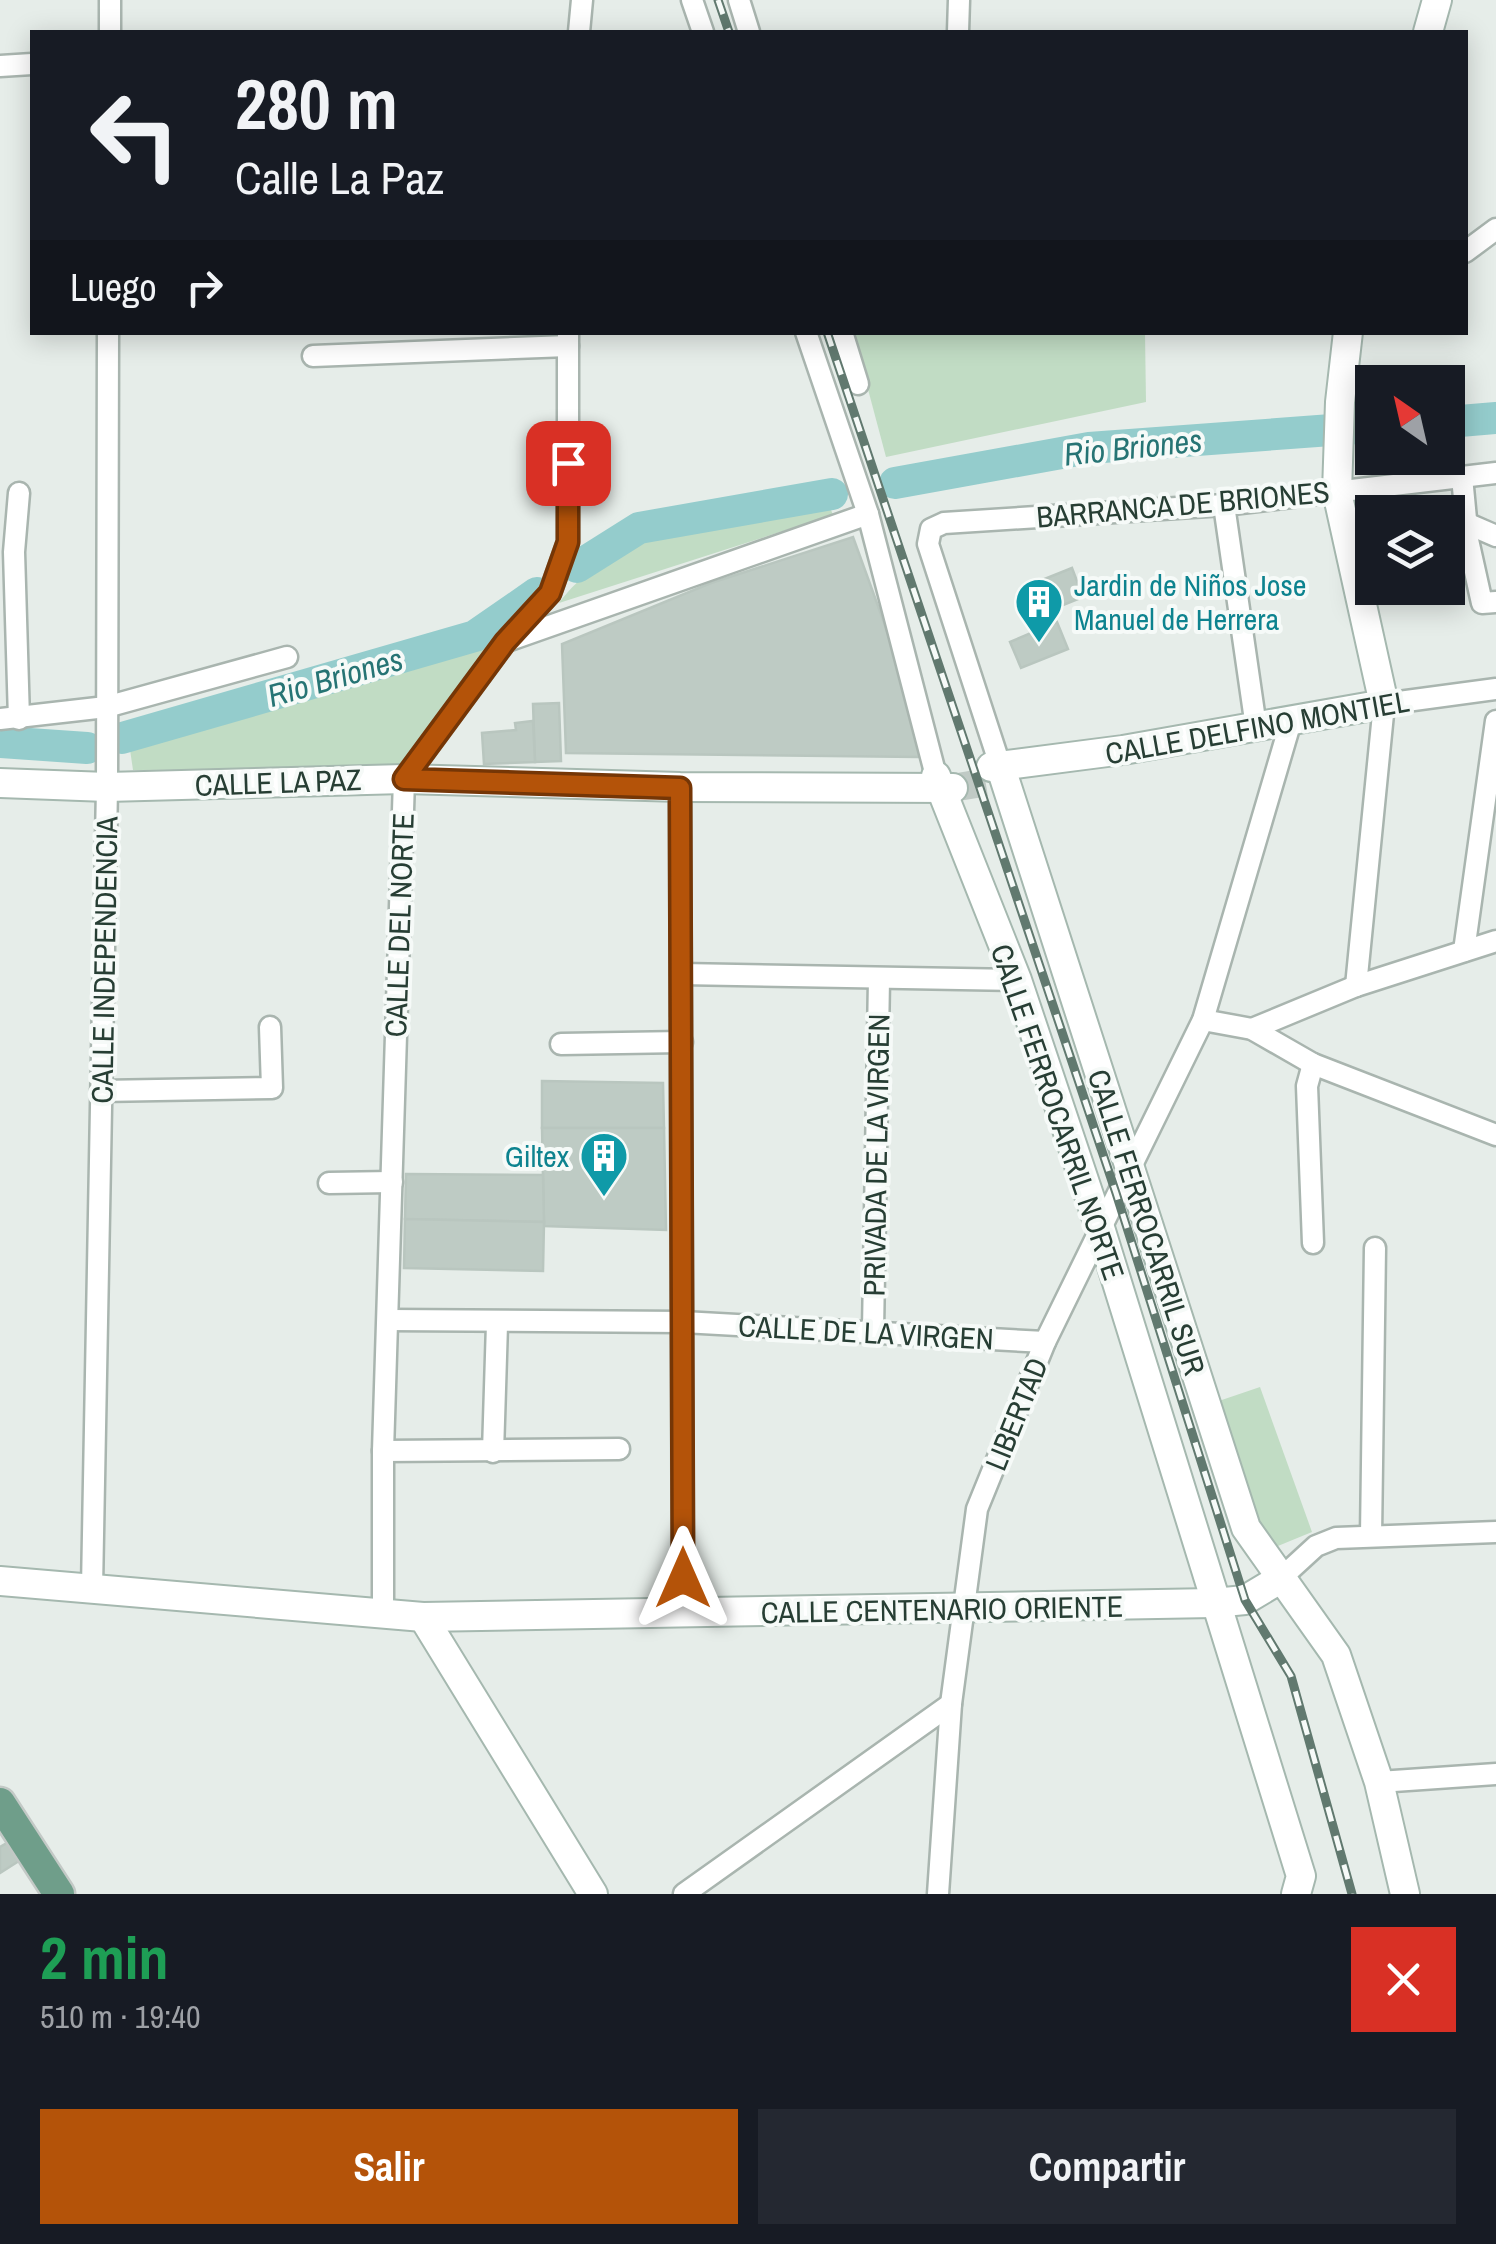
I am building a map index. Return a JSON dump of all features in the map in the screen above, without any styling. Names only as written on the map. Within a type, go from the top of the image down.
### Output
[{"type":"main road","points":[[1429,30],[1437,0]]},
{"type":"main road","points":[[1350,335],[1340,402],[1337,492],[1384,704]]},
{"type":"main road","name":"CALLE DELFINO MONTIEL","points":[[1001,771],[1384,704]]},
{"type":"main road","name":"CALLE FERROCARRIL SUR","points":[[1001,771],[1246,1528],[1336,1656],[1379,1782],[1405,1894]]},
{"type":"main road","name":"CALLE LA PAZ","points":[[0,783],[107,787],[404,779],[680,788],[941,782]]},
{"type":"main road","name":"CALLE FERROCARRIL NORTE","points":[[941,782],[1017,980],[1101,1231],[1301,1876],[1296,1894]]},
{"type":"main road","name":"CALLE CENTENARIO ORIENTE","points":[[0,1580],[422,1617],[1214,1603],[1245,1600],[1280,1579]]},
{"type":"main road","points":[[422,1617],[593,1894]]},
{"type":"main road","points":[[2,1809],[59,1894]]},
{"type":"street","points":[[110,0],[110,30]]},
{"type":"street","points":[[580,30],[582,0]]},
{"type":"street","points":[[692,0],[702,30]]},
{"type":"street","points":[[739,0],[748,30]]},
{"type":"street","points":[[958,0],[958,30]]},
{"type":"street","points":[[0,66],[30,64]]},
{"type":"street","points":[[1468,250],[1496,229]]},
{"type":"street","name":"CALLE INDEPENDENCIA","points":[[92,1588],[107,787],[108,335]]},
{"type":"street","name":"CALLE FERROCARRIL NORTE","points":[[807,335],[868,514],[941,782]]},
{"type":"street","points":[[843,335],[858,384]]},
{"type":"street","points":[[313,356],[568,339]]},
{"type":"street","name":"CALLE DEL NORTE","points":[[382,1611],[383,1451],[404,779],[505,642],[550,593],[568,542],[568,339]]},
{"type":"street","name":"BARRANCA DE BRIONES","points":[[931,529],[944,523],[1224,505],[1496,473]]},
{"type":"street","points":[[1462,477],[1466,523],[1482,604],[1496,602]]},
{"type":"street","points":[[20,493],[7,550],[10,719],[106,707],[286,657]]},
{"type":"street","points":[[1224,505],[1256,726]]},
{"type":"street","points":[[505,642],[868,514]]},
{"type":"street","points":[[1466,523],[1496,536]]},
{"type":"street","name":"CALLE FERROCARRIL SUR","points":[[931,529],[928,544],[1001,771]]},
{"type":"street","name":"CALLE DELFINO MONTIEL","points":[[1384,704],[1496,689]]},
{"type":"street","points":[[1356,986],[1384,704]]},
{"type":"street","name":"LIBERTAD","points":[[938,1894],[950,1704],[977,1509],[1045,1342],[1203,1020],[1290,721]]},
{"type":"street","points":[[1464,951],[1496,721]]},
{"type":"street","points":[[680,788],[683,1614]]},
{"type":"street","points":[[1252,1029],[1356,986],[1496,941]]},
{"type":"street","points":[[682,974],[1017,980]]},
{"type":"street","name":"PRIVADA DE LA VIRGEN","points":[[872,1331],[879,979]]},
{"type":"street","points":[[1203,1020],[1252,1029],[1313,1064],[1496,1135]]},
{"type":"street","points":[[101,1090],[272,1088],[270,1027]]},
{"type":"street","points":[[561,1044],[682,1042]]},
{"type":"street","points":[[1313,1064],[1306,1086],[1313,1243]]},
{"type":"street","points":[[329,1183],[392,1182]]},
{"type":"street","points":[[1371,1536],[1375,1248]]},
{"type":"street","name":"CALLE DE LA VIRGEN","points":[[388,1320],[497,1324],[682,1322],[1045,1342]]},
{"type":"street","points":[[492,1452],[497,1324]]},
{"type":"street","points":[[383,1451],[619,1449]]},
{"type":"street","points":[[1280,1579],[1316,1546],[1336,1538],[1496,1532]]},
{"type":"street","points":[[684,1894],[950,1704]]},
{"type":"street","points":[[1379,1782],[1496,1774]]},
{"type":"green space","points":[[854,335],[1145,335],[1146,402],[886,457]]},
{"type":"green space","points":[[828,502],[833,515],[559,603],[584,577],[613,557],[646,542],[681,530]]},
{"type":"green space","points":[[496,633],[397,769],[133,770],[128,736]]},
{"type":"green space","points":[[1260,1387],[1312,1532],[1263,1552],[1210,1404]]},
{"type":"building","points":[[853,537],[928,744],[918,757],[566,753],[562,644],[711,583]]},
{"type":"building","points":[[1072,568],[1083,597],[1048,611],[1037,582]]},
{"type":"building","name":"Jardin de Niños Jose Manuel de Herrera","points":[[1057,622],[1068,649],[1021,668],[1010,642]]},
{"type":"building","points":[[559,703],[561,761],[535,762],[533,704]]},
{"type":"building","points":[[533,721],[535,762],[484,764],[482,733],[516,730],[515,723]]},
{"type":"building","points":[[542,1081],[663,1083],[664,1128],[542,1128]]},
{"type":"building","name":"Giltex","points":[[542,1128],[664,1128],[666,1230],[544,1226]]},
{"type":"building","points":[[406,1174],[543,1175],[544,1222],[405,1219]]},
{"type":"building","points":[[405,1219],[544,1222],[543,1271],[404,1268]]},
{"type":"building","points":[[7,1843],[19,1861],[0,1873],[0,1847]]},
{"type":"waterway","name":"Rio Briones","points":[[1465,421],[1496,418]]},
{"type":"waterway","name":"Rio Briones","points":[[895,483],[1089,448],[1355,428]]},
{"type":"waterway","name":"Rio Briones","points":[[577,567],[639,528],[832,494]]},
{"type":"waterway","name":"Rio Briones","points":[[122,738],[475,636],[537,593]]},
{"type":"waterway","name":"Rio Briones","points":[[0,742],[87,748]]},
{"type":"tunnel","points":[[958,787],[994,781]]},
{"type":"railway","points":[[718,0],[728,30]]},
{"type":"railway","points":[[828,335],[1116,1193],[1245,1600],[1291,1676],[1352,1894]]},
{"type":"place","name":"Jardin de Niños Jose Manuel de Herrera","points":[[1039,644]]},
{"type":"place","name":"Giltex","points":[[604,1198]]},
{"type":"route","points":[[568,463],[568,542],[550,593],[505,642],[404,779],[680,788],[683,1578]]}]
